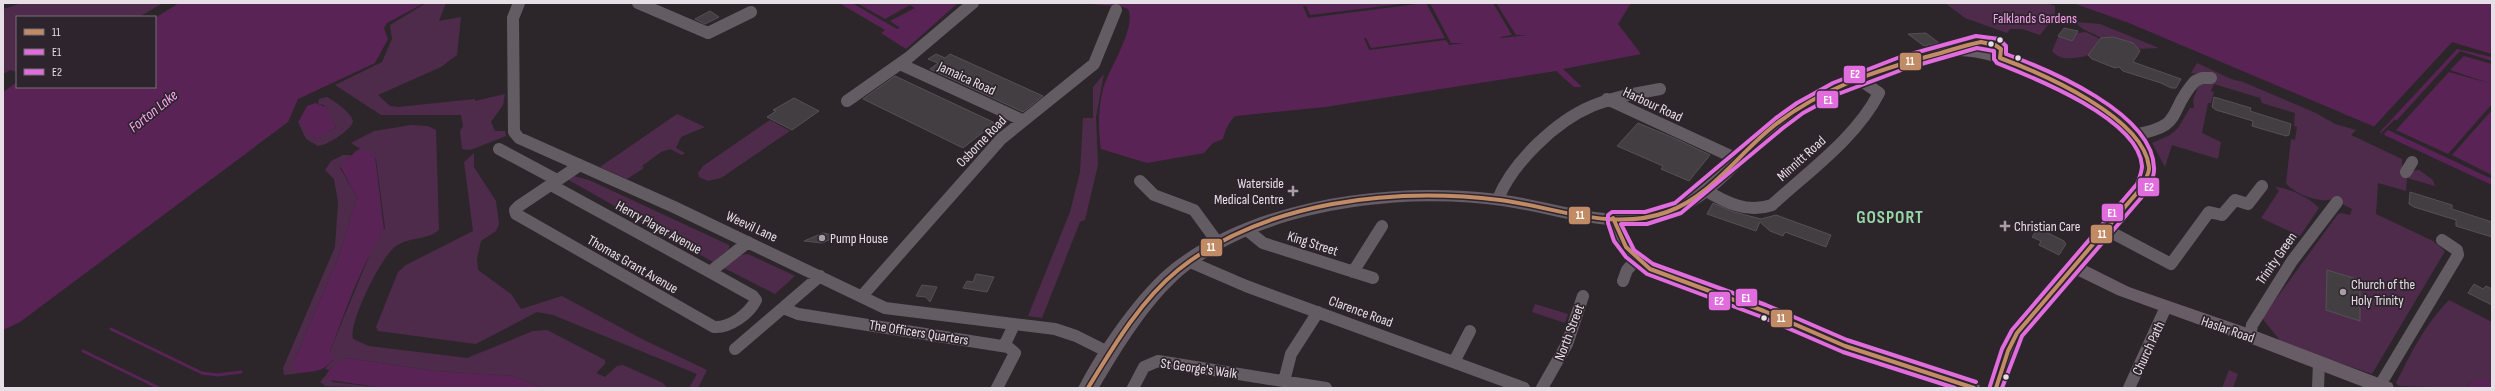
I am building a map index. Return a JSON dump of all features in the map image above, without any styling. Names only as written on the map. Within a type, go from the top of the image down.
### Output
[{"type":"main road","points":[[1088,388],[1110,353],[1166,281],[1188,261],[1218,243],[1247,230],[1290,216],[1376,198],[1436,195],[1498,199],[1614,218],[1646,218],[1669,212],[1682,206],[1794,112],[1819,96],[1859,79],[1914,59],[1947,51],[1982,54],[2025,66],[2056,79],[2106,112],[2133,135],[2140,142],[2148,160],[2147,179],[2017,333],[2008,351],[1996,388]]},
{"type":"main road","name":"Haslar Road","points":[[2073,266],[2123,291],[2250,336],[2383,387]]},
{"type":"street","name":"Weevil Lane","points":[[519,3],[514,14],[514,133],[523,140],[748,242],[893,310],[1064,332],[1110,353]]},
{"type":"street","points":[[638,3],[703,31],[711,32],[751,12]]},
{"type":"street","points":[[847,100],[900,64],[973,3]]},
{"type":"street","name":"Osborne Road","points":[[862,296],[993,149],[1022,120],[1094,64],[1116,10]]},
{"type":"street","name":"Jamaica Road","points":[[900,64],[1022,120]]},
{"type":"street","points":[[2133,135],[2150,132],[2166,126],[2178,111],[2194,81],[2203,77],[2211,78]]},
{"type":"street","name":"Minnitt Road","points":[[1703,189],[1728,202],[1747,208],[1762,209],[1772,205],[1851,133],[1873,105],[1879,93],[1876,89],[1859,79]]},
{"type":"street","points":[[1607,99],[1660,89]]},
{"type":"street","name":"Harbour Road","points":[[1498,199],[1509,176],[1561,123],[1584,108],[1607,99],[1737,160]]},
{"type":"street","name":"Henry Player Avenue","points":[[499,149],[710,272],[748,242]]},
{"type":"street","name":"Thomas Grant Avenue","points":[[580,165],[519,206],[515,210],[516,214],[714,327],[721,328],[728,326],[754,304],[756,300],[753,296],[710,272]]},
{"type":"street","points":[[1140,181],[1154,195],[1192,209],[1218,243]]},
{"type":"street","points":[[2106,229],[2171,264],[2210,212],[2222,215],[2235,200],[2248,204],[2262,186]]},
{"type":"street","name":"Trinity Green","points":[[2250,336],[2252,325],[2292,261],[2337,202]]},
{"type":"street","points":[[1614,218],[1623,244],[1635,261],[1666,275],[1764,311],[1845,346],[1974,388]]},
{"type":"street","points":[[1353,272],[1382,226]]},
{"type":"street","name":"King Street","points":[[1247,230],[1263,243],[1373,278]]},
{"type":"street","points":[[2383,387],[2458,255],[2457,250],[2442,240]]},
{"type":"street","name":"Clarence Road","points":[[1188,261],[1220,276],[1524,388]]},
{"type":"street","points":[[1623,281],[1627,270],[1635,261]]},
{"type":"street","points":[[735,349],[820,276]]},
{"type":"street","name":"North Street","points":[[1542,388],[1567,344],[1583,296]]},
{"type":"street","name":"Church Path","points":[[2129,388],[2161,321],[2166,307]]},
{"type":"street","name":"The Officers Quarters","points":[[782,308],[798,314],[1004,346]]},
{"type":"street","points":[[1284,381],[1291,354],[1318,312]]},
{"type":"street","points":[[997,388],[1015,353],[1012,348],[1004,346],[1014,325]]},
{"type":"street","points":[[1454,362],[1470,331]]},
{"type":"street","name":"St George's Walk","points":[[1133,388],[1141,369],[1147,364],[1155,361],[1326,388]]},
{"type":"street","points":[[2318,388],[2319,362]]},
{"type":"green space","points":[[22,3],[163,3],[141,16],[16,16],[16,72],[10,70],[3,74],[3,9]]},
{"type":"green space","points":[[426,3],[446,3],[439,21],[461,17],[457,55],[441,67],[378,95],[390,106],[398,107],[475,99],[475,101],[505,94],[503,105],[491,122],[495,131],[505,131],[506,136],[470,150],[462,149],[460,131],[463,126],[461,115],[381,115],[335,85],[382,62],[392,39],[390,25]]},
{"type":"green space","name":"Falklands Gardens","points":[[1945,3],[2046,3],[2055,6],[2055,16],[2040,35],[2022,29],[2010,29],[2007,33],[1965,18]]},
{"type":"green space","points":[[2076,22],[2100,24],[2159,48],[2138,49],[2121,39],[2101,38],[2084,29]]},
{"type":"green space","points":[[2086,32],[2100,39],[2089,55],[2064,58],[2052,51],[2059,35]]},
{"type":"green space","points":[[2197,63],[2231,79],[2243,82],[2316,113],[2335,124],[2356,130],[2351,135],[2402,159],[2402,172],[2419,170],[2433,180],[2435,186],[2407,178],[2406,191],[2378,183],[2376,214],[2433,241],[2445,251],[2372,374],[2282,343],[2262,318],[2338,214],[2342,213],[2350,215],[2352,209],[2332,199],[2321,200],[2307,197],[2289,187],[2286,183],[2291,139],[2295,140],[2297,127],[2294,126],[2295,113],[2262,103],[2260,98],[2214,84],[2211,91],[2214,92],[2211,103],[2208,103],[2202,133],[2221,142],[2218,159],[2172,145],[2165,167],[2152,143],[2170,135],[2178,128],[2190,108],[2194,108],[2193,100],[2198,87],[2196,86],[2204,75],[2191,73]]},
{"type":"green space","points":[[1104,74],[1096,117],[1098,165],[1085,220],[1080,222],[1042,318],[1028,316],[1070,212],[1080,172],[1083,118],[1093,118],[1093,87]]},
{"type":"green space","points":[[327,97],[350,114],[353,121],[349,128],[344,132],[327,143],[318,146],[306,139],[298,122],[300,119],[306,131],[315,138],[335,128],[336,127],[324,105],[318,104],[319,99]]},
{"type":"green space","points":[[677,114],[705,127],[681,137],[676,148],[685,153],[682,155],[670,149],[661,152],[642,166],[644,168],[627,179],[600,167]]},
{"type":"green space","points":[[770,120],[790,131],[721,178],[708,181],[699,177],[698,173],[703,166]]},
{"type":"green space","points":[[411,125],[428,126],[436,130],[439,230],[435,233],[401,243],[390,252],[367,290],[356,319],[353,339],[369,346],[467,358],[533,331],[547,330],[605,360],[605,364],[596,373],[605,377],[617,366],[623,365],[663,383],[667,388],[543,388],[513,376],[435,371],[346,358],[336,363],[329,370],[325,369],[333,360],[330,351],[372,249],[385,228],[376,159],[351,143],[374,131]]},
{"type":"green space","points":[[474,153],[474,167],[496,201],[499,224],[496,231],[481,241],[477,259],[478,270],[511,294],[521,309],[562,296],[642,339],[707,370],[698,388],[689,388],[697,374],[553,315],[537,312],[476,344],[378,331],[376,327],[398,272],[406,265],[473,231],[464,162]]},
{"type":"green space","points":[[343,155],[351,155],[340,168],[357,197],[339,256],[294,361],[294,368],[297,373],[301,373],[284,375],[283,368],[335,247],[338,202],[334,179],[325,170],[331,161]]},
{"type":"green space","points":[[573,176],[589,180],[729,245],[729,249],[713,262],[567,179]]},
{"type":"green space","points":[[2275,187],[2299,194],[2319,208],[2300,236],[2261,218],[2279,191]]},
{"type":"green space","points":[[748,254],[795,276],[775,294],[724,268],[741,255]]},
{"type":"green space","points":[[2449,300],[2492,322],[2492,381],[2474,381],[2466,388],[2399,386],[2396,383],[2419,339],[2440,309]]},
{"type":"green space","points":[[1535,304],[1568,314],[1565,323],[1532,312]]},
{"type":"green space","points":[[2229,370],[2238,374],[2233,388],[2222,388]]},
{"type":"green space","points":[[326,375],[333,382],[385,388],[325,386],[320,382]]},
{"type":"water","name":"Forton Lake","points":[[179,3],[424,3],[387,23],[384,28],[388,39],[375,63],[298,99],[288,122],[20,322],[3,330],[3,92],[16,83],[16,88],[156,88],[156,17]]},
{"type":"water","points":[[839,3],[958,3],[906,49],[881,33],[885,30]]},
{"type":"water","points":[[1081,3],[1631,3],[1618,24],[1641,54],[1563,69],[1582,87],[1574,87],[1556,71],[1325,107],[1236,116],[1229,123],[1223,139],[1213,143],[1204,153],[1147,163],[1101,149],[1100,142],[1099,119],[1101,96],[1106,81],[1126,37],[1130,17],[1128,9],[1123,7]]},
{"type":"water","points":[[2073,3],[2492,3],[2492,185],[2382,134],[2375,127],[2129,23]]},
{"type":"water","points":[[315,103],[326,107],[336,127],[318,138],[314,138],[308,134],[300,119],[307,106]]},
{"type":"water","points":[[362,148],[375,156],[384,230],[375,244],[348,304],[330,351],[334,357],[331,362],[327,366],[318,370],[297,373],[294,369],[294,361],[339,256],[357,197],[340,166],[356,151]]},
{"type":"water","points":[[346,358],[435,371],[513,376],[543,388],[385,388],[329,380],[326,375],[330,369],[334,364]]},
{"type":"water","points":[[2479,379],[2492,381],[2492,388],[2466,388],[2473,381]]},
{"type":"pier","points":[[852,3],[857,3],[885,19],[910,5],[915,8],[890,21],[900,28],[897,29]]},
{"type":"pier","points":[[1409,3],[1425,3],[1308,18],[1303,6],[1306,6],[1310,15]]},
{"type":"pier","points":[[1426,3],[1430,3],[1451,43],[1464,43],[1449,45],[1446,40],[1369,50],[1364,38],[1366,38],[1371,48],[1445,38]]},
{"type":"pier","points":[[1493,3],[1496,3],[1516,35],[1529,35],[1501,38],[1500,37],[1512,35]]},
{"type":"pier","points":[[2452,42],[2492,54],[2492,57],[2457,49],[2379,133],[2373,128],[2380,120]]},
{"type":"pier","points":[[2460,51],[2492,61],[2492,64],[2464,56],[2450,70],[2492,84],[2449,72],[2396,130],[2448,154],[2492,104],[2492,110],[2452,155],[2492,175],[2492,179],[2388,130],[2382,136],[2380,134],[2394,120],[2397,120]]},
{"type":"building","points":[[710,11],[719,17],[705,24],[695,19]]},
{"type":"building","points":[[2064,28],[2078,31],[2072,41],[2058,36]]},
{"type":"building","points":[[1926,33],[1939,43],[1924,46],[1908,34]]},
{"type":"building","points":[[2113,37],[2133,43],[2140,51],[2133,62],[2181,79],[2176,88],[2171,88],[2161,83],[2123,71],[2119,67],[2115,68],[2092,59],[2088,55],[2101,38]]},
{"type":"building","points":[[936,54],[945,58],[950,54],[1043,96],[1023,112],[930,69],[938,63],[928,59]]},
{"type":"building","points":[[895,76],[995,123],[963,148],[863,99]]},
{"type":"building","points":[[2214,97],[2251,108],[2250,111],[2291,124],[2289,135],[2286,136],[2252,126],[2253,121],[2216,110],[2212,107]]},
{"type":"building","points":[[794,98],[819,111],[792,130],[767,117],[776,111],[773,110]]},
{"type":"building","points":[[1638,123],[1710,155],[1689,181],[1661,169],[1663,166],[1617,146]]},
{"type":"building","points":[[2410,192],[2452,205],[2452,209],[2492,222],[2492,237],[2456,226],[2456,220],[2414,207],[2409,204]]},
{"type":"building","points":[[1713,203],[1734,212],[1761,219],[1776,215],[1831,235],[1826,247],[1785,232],[1783,236],[1770,231],[1760,222],[1756,231],[1707,214]]},
{"type":"building","points":[[2038,228],[2064,241],[2066,244],[2059,255],[2039,245],[2041,241],[2032,237]]},
{"type":"building","points":[[823,233],[838,236],[822,243],[804,241]]},
{"type":"building","name":"Church of the Holy Trinity","points":[[2327,270],[2360,280],[2360,321],[2326,310]]},
{"type":"building","points":[[976,274],[994,277],[987,292],[963,288],[967,281],[973,282]]},
{"type":"building","points":[[2474,284],[2483,289],[2486,286],[2492,289],[2492,305],[2468,293]]},
{"type":"building","points":[[922,285],[937,287],[930,302],[926,297],[916,296]]},
{"type":"waterway","points":[[111,329],[202,373],[217,375],[241,372]]},
{"type":"waterway","points":[[83,351],[159,388]]},
{"type":"transit line","name":"E2","points":[[1955,388],[1843,352],[1762,317],[1647,274],[1633,264],[1614,241],[1610,232],[1608,215],[1612,212],[1645,212],[1675,203],[1776,118],[1797,103],[1833,83],[1900,57],[1976,36],[1999,39],[2006,46],[2006,54],[2048,70],[2094,95],[2115,110],[2133,127],[2147,145],[2154,165],[2154,171],[2147,191],[2022,336],[2014,353],[2002,388]]},
{"type":"transit line","name":"11","points":[[1088,388],[1106,358],[1129,326],[1153,294],[1166,281],[1178,270],[1211,247],[1248,229],[1289,215],[1332,205],[1375,199],[1419,196],[1501,200],[1605,219],[1626,220],[1647,218],[1667,212],[1696,196],[1722,175],[1770,129],[1788,115],[1828,92],[1849,82],[1893,66],[1981,42],[1995,45],[2001,49],[2000,58],[2017,64],[2063,86],[2088,99],[2111,115],[2130,132],[2144,149],[2149,167],[2142,187],[2017,333],[2008,351],[1996,388]]},
{"type":"transit line","name":"E1","points":[[1976,382],[1847,340],[1766,305],[1653,264],[1634,250],[1621,224],[1647,224],[1681,213],[1783,128],[1803,113],[1838,94],[1904,69],[1977,48],[1994,51],[1994,59],[1997,63],[2058,90],[2105,117],[2124,133],[2137,149],[2142,166],[2137,184],[2012,330],[2002,349],[1990,386]]},
{"type":"transit line","name":"11","points":[[1613,218],[1626,247],[1636,259],[1650,269],[1764,311],[1845,346],[1974,388]]},
{"type":"place","name":"Waterside Medical Centre","points":[[1293,191]]},
{"type":"place","name":"Christian Care","points":[[2005,226]]},
{"type":"place","name":"Pump House","points":[[822,238]]},
{"type":"place","name":"Church of the Holy Trinity","points":[[2343,292]]},
{"type":"district","name":"GOSPORT","points":[[1890,217]]}]
